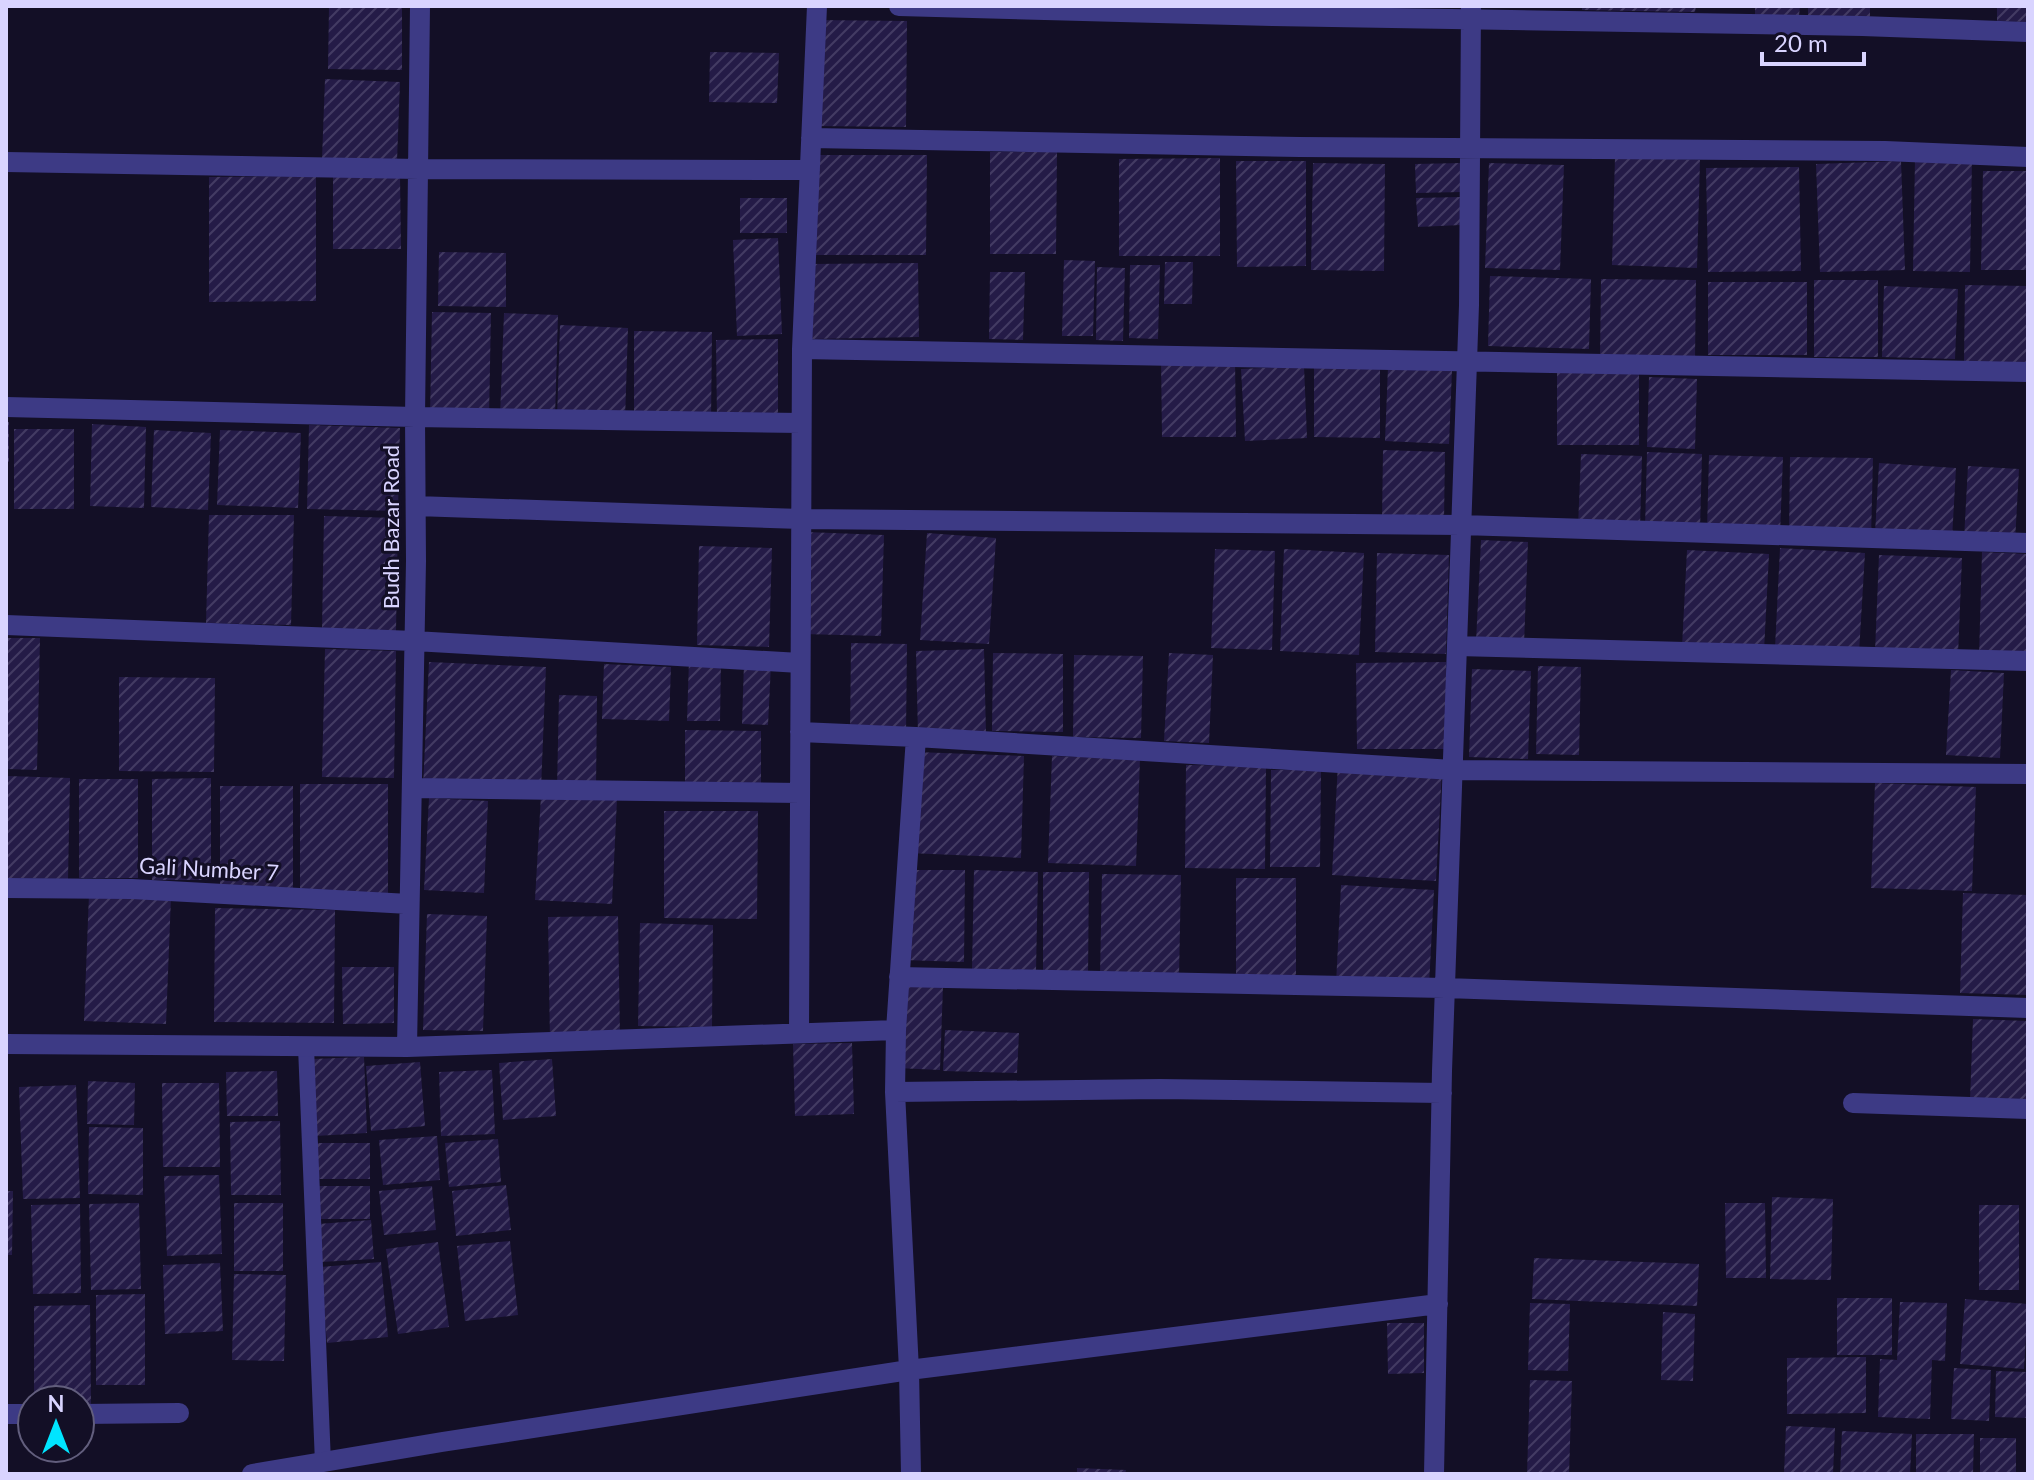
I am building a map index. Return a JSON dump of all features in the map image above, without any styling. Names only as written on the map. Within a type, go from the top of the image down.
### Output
[{"type":"street","name":"Budh Bazar Road","points":[[407,1047],[420,6]]},
{"type":"street","points":[[799,1033],[802,349],[817,6]]},
{"type":"street","points":[[899,6],[1272,16],[1471,12],[2028,32]]},
{"type":"street","points":[[1434,1474],[1445,988],[1467,361],[1471,12]]},
{"type":"street","points":[[811,138],[1268,146],[1885,151],[2028,157]]},
{"type":"street","points":[[6,162],[419,169],[810,170]]},
{"type":"street","points":[[802,349],[2028,372]]},
{"type":"street","points":[[6,407],[801,423]]},
{"type":"street","points":[[416,506],[801,519],[1461,525],[2028,543]]},
{"type":"street","points":[[6,625],[414,641],[800,663]]},
{"type":"street","points":[[1457,646],[2028,661]]},
{"type":"street","points":[[800,732],[1453,770],[2028,774]]},
{"type":"street","points":[[911,1474],[895,1092],[899,977],[916,737]]},
{"type":"street","points":[[412,788],[800,793]]},
{"type":"street","name":"Gali Number 7","points":[[6,888],[132,889],[409,904]]},
{"type":"street","points":[[899,977],[1445,988],[2028,1008]]},
{"type":"street","points":[[6,1044],[407,1047],[896,1030]]},
{"type":"street","points":[[895,1092],[1160,1089],[1442,1093]]},
{"type":"street","points":[[1853,1103],[2028,1109]]},
{"type":"street","points":[[252,1474],[909,1370],[1438,1304]]},
{"type":"street","points":[[96,1414],[179,1413]]},
{"type":"lane","points":[[306,1047],[323,1463]]},
{"type":"building","points":[[329,6],[402,6],[402,70],[328,69]]},
{"type":"building","points":[[1582,6],[1696,6],[1695,12],[1582,10]]},
{"type":"building","points":[[1755,6],[1800,6],[1799,16],[1755,15]]},
{"type":"building","points":[[1808,6],[1870,6],[1870,18],[1808,16]]},
{"type":"building","points":[[1997,6],[2028,6],[2028,22],[1997,21]]},
{"type":"building","points":[[817,20],[907,21],[906,127],[814,126]]},
{"type":"building","points":[[710,52],[779,53],[777,103],[709,102]]},
{"type":"building","points":[[325,79],[400,82],[397,161],[322,159]]},
{"type":"building","points":[[990,152],[1057,152],[1056,254],[990,254]]},
{"type":"building","points":[[811,155],[927,155],[926,255],[809,255]]},
{"type":"building","points":[[1615,157],[1700,160],[1697,268],[1612,265]]},
{"type":"building","points":[[1220,158],[1220,256],[1119,256],[1119,159]]},
{"type":"building","points":[[1915,159],[1972,159],[1970,272],[1913,271]]},
{"type":"building","points":[[1236,161],[1306,161],[1306,266],[1237,267]]},
{"type":"building","points":[[1901,161],[1905,270],[1820,272],[1816,164]]},
{"type":"building","points":[[1313,163],[1385,164],[1384,271],[1311,270]]},
{"type":"building","points":[[1461,163],[1462,192],[1416,193],[1415,164]]},
{"type":"building","points":[[1489,163],[1564,165],[1560,270],[1485,268]]},
{"type":"building","points":[[1799,167],[1801,271],[1708,272],[1706,168]]},
{"type":"building","points":[[1983,171],[2028,171],[2028,270],[1981,270]]},
{"type":"building","points":[[333,175],[400,175],[401,249],[333,249]]},
{"type":"building","points":[[316,176],[316,301],[209,302],[209,177]]},
{"type":"building","points":[[1460,197],[1461,225],[1418,227],[1416,198]]},
{"type":"building","points":[[740,198],[787,198],[787,233],[740,233]]},
{"type":"building","points":[[778,238],[782,334],[737,336],[733,240]]},
{"type":"building","points":[[439,252],[506,253],[506,307],[438,306]]},
{"type":"building","points":[[1064,260],[1095,261],[1093,336],[1062,336]]},
{"type":"building","points":[[1165,262],[1193,262],[1192,304],[1164,304]]},
{"type":"building","points":[[918,263],[919,337],[811,339],[809,264]]},
{"type":"building","points":[[1130,265],[1160,265],[1158,339],[1129,338]]},
{"type":"building","points":[[1097,267],[1125,268],[1123,341],[1096,340]]},
{"type":"building","points":[[990,272],[1025,272],[1023,340],[989,339]]},
{"type":"building","points":[[1490,276],[1591,279],[1589,349],[1488,346]]},
{"type":"building","points":[[1601,279],[1696,280],[1695,359],[1600,358]]},
{"type":"building","points":[[1814,280],[1878,280],[1878,357],[1814,357]]},
{"type":"building","points":[[1708,282],[1807,282],[1807,355],[1708,355]]},
{"type":"building","points":[[1965,285],[2028,286],[2027,364],[1964,362]]},
{"type":"building","points":[[1884,286],[1958,289],[1955,359],[1882,357]]},
{"type":"building","points":[[432,312],[491,313],[489,417],[430,416]]},
{"type":"building","points":[[504,313],[558,315],[555,418],[500,416]]},
{"type":"building","points":[[560,325],[628,328],[625,420],[557,419]]},
{"type":"building","points":[[634,331],[712,332],[711,421],[634,419]]},
{"type":"building","points":[[778,339],[778,421],[717,421],[716,340]]},
{"type":"building","points":[[1161,358],[1235,358],[1236,437],[1162,437]]},
{"type":"building","points":[[1314,363],[1380,363],[1380,438],[1314,437]]},
{"type":"building","points":[[1304,366],[1307,438],[1245,441],[1241,369]]},
{"type":"building","points":[[1388,367],[1452,370],[1449,444],[1385,441]]},
{"type":"building","points":[[1557,372],[1639,372],[1639,445],[1557,445]]},
{"type":"building","points":[[1649,377],[1697,379],[1695,449],[1647,447]]},
{"type":"building","points":[[6,422],[9,422],[9,462],[6,462]]},
{"type":"building","points":[[92,424],[146,427],[144,508],[90,506]]},
{"type":"building","points":[[309,425],[400,428],[398,511],[307,509]]},
{"type":"building","points":[[14,429],[74,429],[74,509],[14,509]]},
{"type":"building","points":[[154,430],[211,433],[208,510],[151,507]]},
{"type":"building","points":[[220,430],[301,433],[298,508],[217,505]]},
{"type":"building","points":[[1383,450],[1445,452],[1444,522],[1382,522]]},
{"type":"building","points":[[1647,452],[1702,454],[1700,531],[1645,529]]},
{"type":"building","points":[[1581,454],[1642,456],[1640,528],[1578,527]]},
{"type":"building","points":[[1709,455],[1783,457],[1780,534],[1707,531]]},
{"type":"building","points":[[1790,457],[1873,458],[1871,538],[1789,535]]},
{"type":"building","points":[[1879,463],[1956,468],[1952,539],[1875,534]]},
{"type":"building","points":[[1968,466],[2019,469],[2015,542],[1964,539]]},
{"type":"building","points":[[209,515],[294,515],[291,625],[206,623]]},
{"type":"building","points":[[324,516],[398,518],[396,631],[322,630]]},
{"type":"building","points":[[806,532],[884,535],[881,636],[802,634]]},
{"type":"building","points":[[927,533],[996,538],[989,644],[920,640]]},
{"type":"building","points":[[1481,540],[1528,542],[1524,644],[1476,642]]},
{"type":"building","points":[[699,546],[772,548],[769,647],[697,645]]},
{"type":"building","points":[[1780,548],[1865,553],[1859,653],[1775,648]]},
{"type":"building","points":[[1215,549],[1275,551],[1272,650],[1211,648]]},
{"type":"building","points":[[1284,549],[1364,553],[1359,655],[1280,651]]},
{"type":"building","points":[[1687,550],[1769,554],[1764,651],[1682,647]]},
{"type":"building","points":[[1982,552],[2028,554],[2028,657],[1979,656]]},
{"type":"building","points":[[1377,553],[1449,555],[1446,654],[1375,652]]},
{"type":"building","points":[[1879,555],[1962,558],[1958,655],[1875,652]]},
{"type":"building","points":[[6,638],[40,638],[37,770],[6,769]]},
{"type":"building","points":[[851,643],[907,644],[906,733],[850,733]]},
{"type":"building","points":[[325,649],[396,651],[394,778],[322,777]]},
{"type":"building","points":[[984,649],[986,734],[918,736],[916,651]]},
{"type":"building","points":[[993,653],[1063,654],[1063,732],[992,731]]},
{"type":"building","points":[[1169,653],[1213,655],[1209,743],[1164,741]]},
{"type":"building","points":[[1074,655],[1143,656],[1141,738],[1073,737]]},
{"type":"building","points":[[689,660],[721,661],[720,721],[687,721]]},
{"type":"building","points":[[429,662],[546,667],[541,789],[423,787]]},
{"type":"building","points":[[1446,662],[1447,749],[1357,749],[1356,663]]},
{"type":"building","points":[[744,663],[771,664],[768,725],[742,724]]},
{"type":"building","points":[[604,664],[671,667],[669,721],[602,719]]},
{"type":"building","points":[[1538,666],[1581,667],[1579,755],[1536,754]]},
{"type":"building","points":[[1472,669],[1531,671],[1528,759],[1469,757]]},
{"type":"building","points":[[1951,670],[2004,673],[2000,758],[1946,755]]},
{"type":"building","points":[[119,677],[215,678],[214,772],[119,771]]},
{"type":"building","points":[[559,695],[597,696],[596,790],[557,789]]},
{"type":"building","points":[[685,730],[761,731],[761,792],[685,791]]},
{"type":"building","points":[[916,752],[1024,756],[1021,858],[909,853]]},
{"type":"building","points":[[1052,756],[1140,759],[1136,866],[1048,863]]},
{"type":"building","points":[[1338,763],[1442,770],[1436,881],[1332,875]]},
{"type":"building","points":[[1186,765],[1266,766],[1265,869],[1185,868]]},
{"type":"building","points":[[1271,770],[1321,770],[1320,867],[1270,867]]},
{"type":"building","points":[[7,776],[70,778],[68,879],[6,878]]},
{"type":"building","points":[[211,778],[211,880],[152,880],[152,779]]},
{"type":"building","points":[[79,779],[138,779],[138,878],[79,878]]},
{"type":"building","points":[[1875,783],[1976,787],[1972,891],[1871,888]]},
{"type":"building","points":[[300,784],[388,784],[388,894],[300,894]]},
{"type":"building","points":[[220,786],[293,786],[293,894],[220,894]]},
{"type":"building","points":[[541,795],[617,799],[612,904],[535,900]]},
{"type":"building","points":[[429,798],[488,801],[484,893],[424,890]]},
{"type":"building","points":[[664,811],[758,811],[757,919],[664,918]]},
{"type":"building","points":[[909,870],[965,870],[964,962],[903,960]]},
{"type":"building","points":[[974,870],[1038,872],[1036,971],[972,970]]},
{"type":"building","points":[[1043,872],[1089,872],[1088,976],[1043,976]]},
{"type":"building","points":[[1102,874],[1181,875],[1179,977],[1100,976]]},
{"type":"building","points":[[1236,878],[1296,878],[1296,976],[1236,976]]},
{"type":"building","points":[[1341,885],[1434,890],[1429,986],[1336,984]]},
{"type":"building","points":[[1963,893],[2028,895],[2028,995],[1960,993]]},
{"type":"building","points":[[89,894],[171,897],[166,1024],[84,1021]]},
{"type":"building","points":[[215,908],[335,910],[334,1023],[214,1022]]},
{"type":"building","points":[[427,914],[487,916],[483,1031],[423,1030]]},
{"type":"building","points":[[618,916],[620,1039],[550,1042],[548,917]]},
{"type":"building","points":[[640,923],[713,925],[712,1027],[638,1026]]},
{"type":"building","points":[[342,967],[394,967],[394,1023],[343,1024]]},
{"type":"building","points":[[901,985],[943,986],[940,1070],[897,1068]]},
{"type":"building","points":[[1973,1019],[2028,1021],[2028,1102],[1970,1100]]},
{"type":"building","points":[[945,1030],[1019,1033],[1017,1073],[943,1071]]},
{"type":"building","points":[[852,1043],[854,1114],[795,1116],[793,1044]]},
{"type":"building","points":[[364,1057],[367,1133],[315,1136],[312,1059]]},
{"type":"building","points":[[552,1059],[556,1116],[503,1120],[499,1063]]},
{"type":"building","points":[[420,1062],[425,1126],[371,1131],[366,1066]]},
{"type":"building","points":[[492,1070],[495,1134],[441,1136],[439,1072]]},
{"type":"building","points":[[277,1071],[278,1116],[227,1116],[226,1072]]},
{"type":"building","points":[[88,1081],[135,1083],[134,1125],[87,1124]]},
{"type":"building","points":[[162,1083],[219,1083],[220,1167],[163,1167]]},
{"type":"building","points":[[76,1085],[80,1198],[23,1199],[19,1087]]},
{"type":"building","points":[[280,1121],[281,1195],[231,1195],[230,1122]]},
{"type":"building","points":[[89,1127],[143,1128],[143,1195],[88,1194]]},
{"type":"building","points":[[437,1136],[440,1180],[383,1185],[379,1140]]},
{"type":"building","points":[[498,1139],[501,1182],[449,1187],[445,1143]]},
{"type":"building","points":[[316,1143],[370,1143],[370,1179],[316,1179]]},
{"type":"building","points":[[219,1175],[222,1254],[167,1256],[164,1176]]},
{"type":"building","points":[[506,1185],[511,1230],[456,1236],[452,1191]]},
{"type":"building","points":[[314,1186],[370,1186],[370,1219],[315,1219]]},
{"type":"building","points":[[432,1186],[436,1230],[384,1235],[379,1191]]},
{"type":"building","points":[[6,1191],[13,1191],[12,1255],[6,1255]]},
{"type":"building","points":[[1772,1197],[1833,1199],[1831,1280],[1770,1279]]},
{"type":"building","points":[[139,1203],[141,1289],[91,1290],[89,1204]]},
{"type":"building","points":[[234,1203],[283,1203],[283,1271],[234,1271]]},
{"type":"building","points":[[1725,1203],[1765,1203],[1766,1278],[1726,1278]]},
{"type":"building","points":[[80,1204],[81,1293],[33,1294],[31,1205]]},
{"type":"building","points":[[1979,1205],[2019,1205],[2019,1290],[1979,1290]]},
{"type":"building","points":[[371,1220],[374,1259],[321,1262],[318,1224]]},
{"type":"building","points":[[510,1241],[518,1315],[465,1321],[457,1246]]},
{"type":"building","points":[[438,1242],[449,1327],[398,1334],[386,1249]]},
{"type":"building","points":[[1534,1258],[1699,1264],[1697,1306],[1532,1299]]},
{"type":"building","points":[[381,1262],[388,1337],[327,1343],[320,1267]]},
{"type":"building","points":[[220,1263],[223,1331],[165,1334],[163,1265]]},
{"type":"building","points":[[234,1274],[286,1275],[284,1361],[232,1360]]},
{"type":"building","points":[[145,1294],[145,1385],[96,1385],[96,1295]]},
{"type":"building","points":[[1837,1298],[1892,1298],[1892,1355],[1837,1355]]},
{"type":"building","points":[[1965,1299],[2028,1304],[2024,1369],[1960,1364]]},
{"type":"building","points":[[1900,1302],[1947,1303],[1945,1361],[1932,1360],[1930,1419],[1878,1417],[1880,1359],[1897,1360]]},
{"type":"building","points":[[1530,1303],[1570,1304],[1568,1371],[1528,1370]]},
{"type":"building","points":[[90,1305],[91,1384],[34,1384],[34,1306]]},
{"type":"building","points":[[1663,1312],[1695,1314],[1693,1381],[1661,1380]]},
{"type":"building","points":[[1387,1323],[1424,1323],[1424,1373],[1388,1374]]},
{"type":"building","points":[[1866,1357],[1866,1413],[1787,1414],[1787,1358]]},
{"type":"building","points":[[1954,1368],[1991,1370],[1989,1421],[1951,1419]]},
{"type":"building","points":[[1996,1371],[2028,1372],[2028,1418],[1995,1417]]},
{"type":"building","points":[[1530,1380],[1572,1381],[1569,1474],[1527,1474]]},
{"type":"building","points":[[1786,1426],[1835,1428],[1833,1474],[1784,1474]]},
{"type":"building","points":[[1842,1431],[1912,1434],[1910,1474],[1840,1474]]},
{"type":"building","points":[[1916,1434],[1974,1434],[1973,1474],[1916,1474]]},
{"type":"building","points":[[1980,1438],[2016,1438],[2016,1474],[1980,1474]]},
{"type":"building","points":[[1077,1468],[1126,1470],[1125,1474],[1077,1474]]}]
